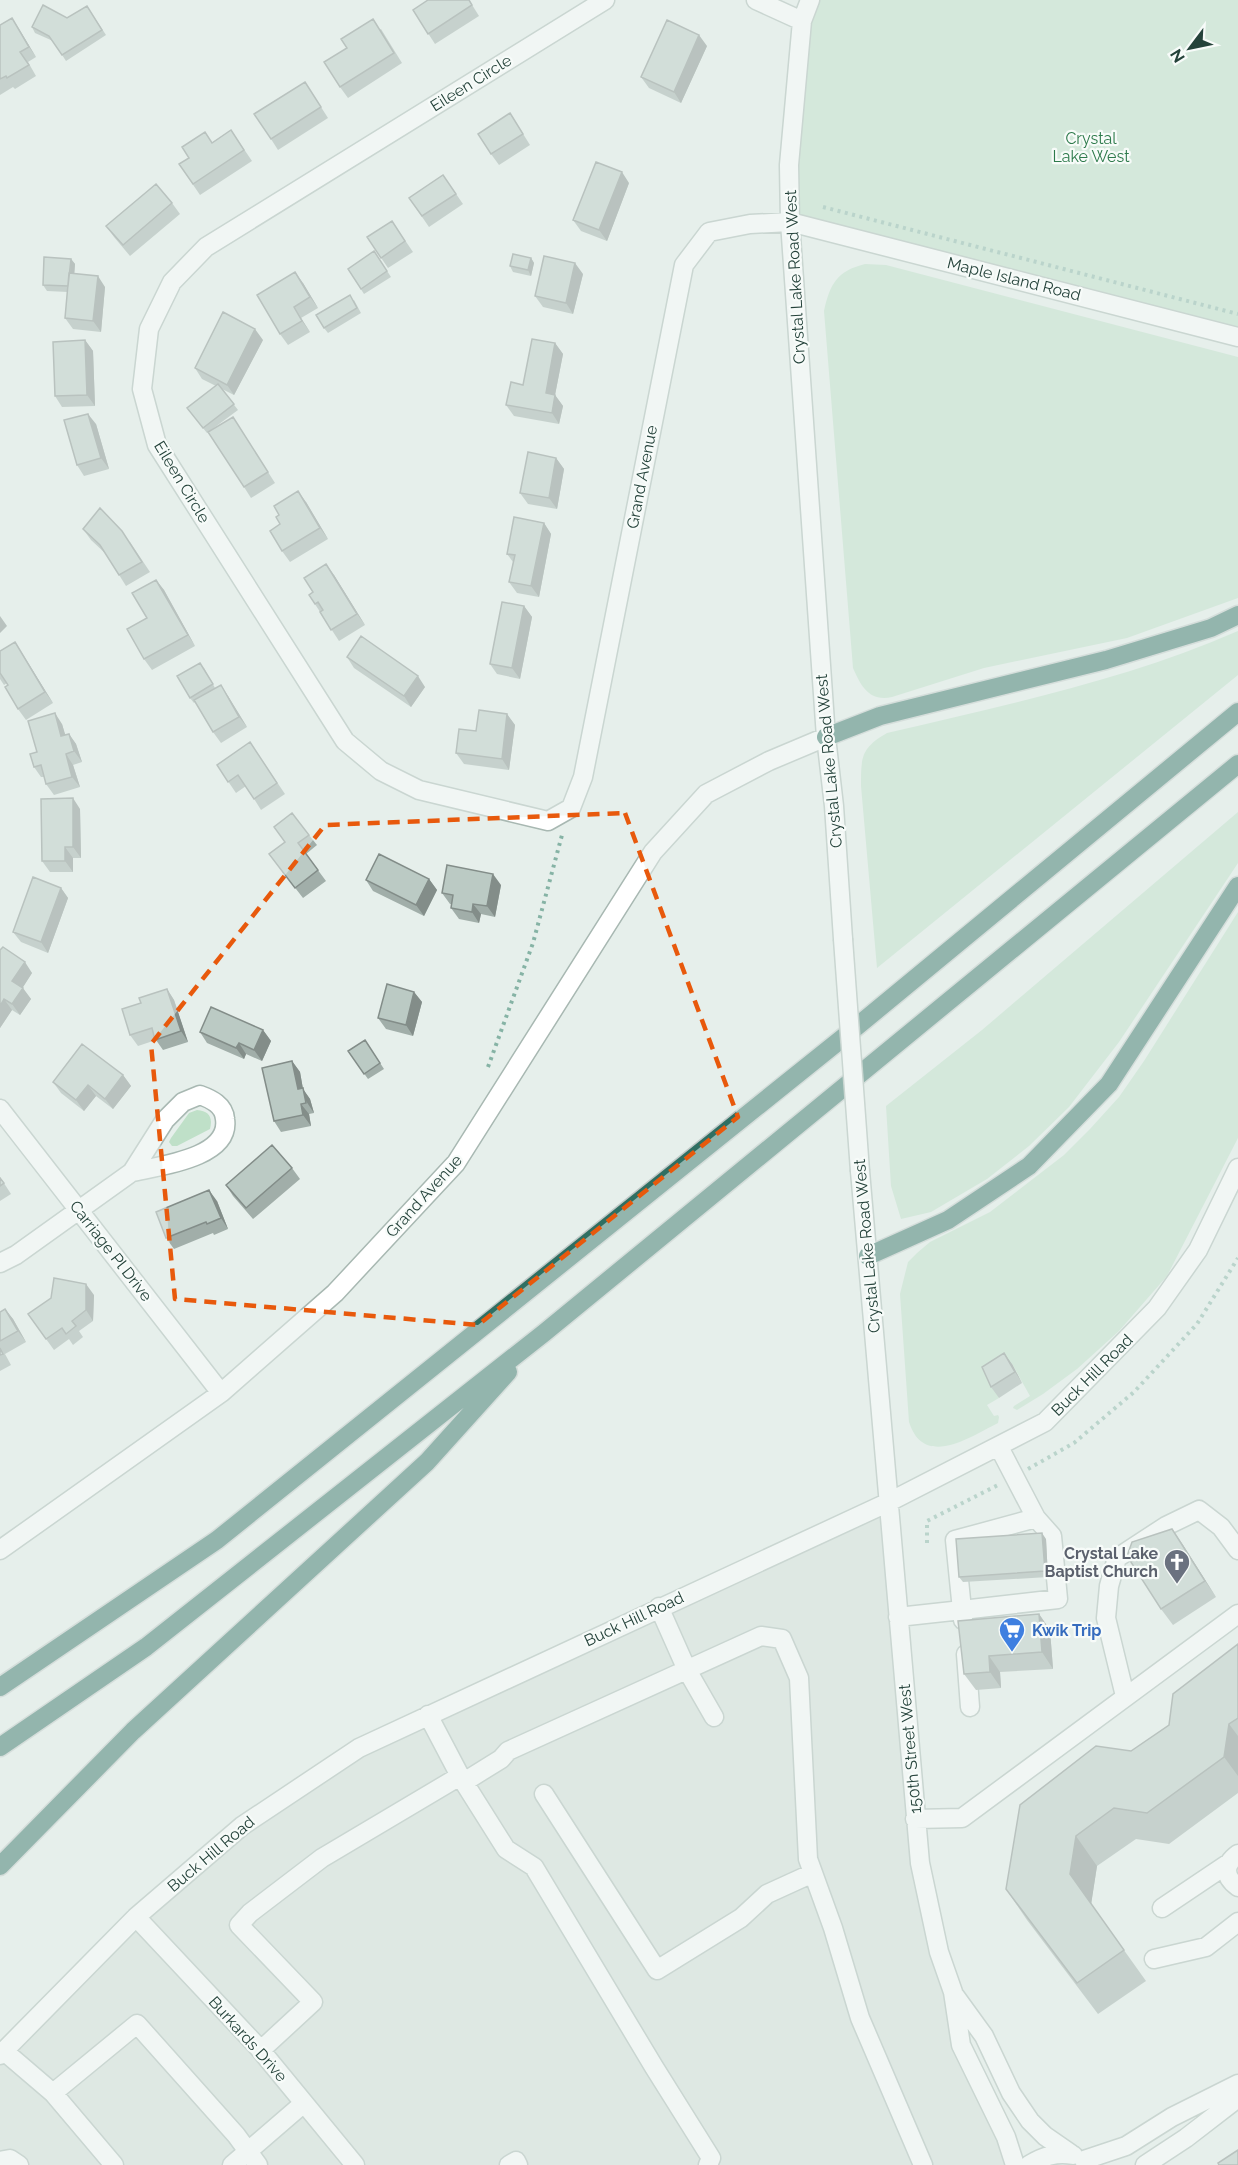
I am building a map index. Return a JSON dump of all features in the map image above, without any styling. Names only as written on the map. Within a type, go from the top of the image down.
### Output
[{"type":"highway","points":[[826,737],[880,716],[1106,660],[1211,628],[1238,615]]},
{"type":"highway","points":[[0,1687],[217,1540],[855,1028],[1238,712]]},
{"type":"highway","points":[[0,1747],[146,1647],[544,1333],[1238,764]]},
{"type":"highway","points":[[868,1256],[948,1220],[1029,1166],[1109,1084],[1238,886]]},
{"type":"highway","points":[[0,1866],[133,1731],[427,1462],[544,1333]]},
{"type":"street","name":"Eileen Circle","points":[[566,811],[548,821],[419,790],[381,771],[345,741],[157,445],[142,389],[148,329],[172,282],[206,247],[605,0]]},
{"type":"street","points":[[756,0],[802,21]]},
{"type":"street","name":"Crystal Lake Road West","points":[[810,0],[802,21],[789,165],[790,222],[826,737],[834,806],[860,1171],[889,1502]]},
{"type":"street","name":"Grand Avenue","points":[[566,811],[583,777],[684,265],[709,232],[750,225],[790,222]]},
{"type":"street","name":"Maple Island Road","points":[[790,222],[1238,337]]},
{"type":"street","name":"Grand Avenue","points":[[0,1550],[221,1393],[335,1293],[456,1163],[653,852],[706,794],[770,760],[826,737]]},
{"type":"street","points":[[0,1263],[15,1255],[132,1172],[165,1120],[183,1102],[200,1095],[215,1101],[226,1118],[224,1132],[214,1147],[189,1160],[132,1172]]},
{"type":"street","name":"Carriage Pl Drive","points":[[0,1109],[221,1393]]},
{"type":"street","name":"Buck Hill Road","points":[[2,2053],[136,1917],[242,1826],[359,1748],[889,1502],[1045,1422],[1157,1308],[1198,1250],[1238,1168]]},
{"type":"street","points":[[898,1617],[1058,1599],[1052,1536],[1036,1518],[999,1447]]},
{"type":"street","name":"150th Street West","points":[[889,1502],[920,1863],[939,1952],[953,1992],[961,2045],[1006,2137],[1015,2165]]},
{"type":"street","points":[[1125,1696],[1106,1618],[1109,1586],[1117,1558],[1166,1526],[1200,1510],[1221,1527],[1238,1550]]},
{"type":"street","points":[[970,1707],[956,1540],[1036,1518]]},
{"type":"street","points":[[659,1607],[687,1670],[714,1717]]},
{"type":"street","points":[[915,1819],[962,1818],[1238,1614]]},
{"type":"street","points":[[261,2050],[313,2002],[239,1925],[250,1913],[322,1858],[501,1759],[508,1751],[761,1636],[782,1639],[799,1678],[808,1859],[833,1928],[860,2018],[923,2165]]},
{"type":"street","points":[[428,1715],[462,1779],[506,1849],[534,1867],[711,2158],[708,2165]]},
{"type":"street","points":[[544,1794],[657,1970],[741,1918],[767,1894],[813,1873]]},
{"type":"street","points":[[1233,1859],[1227,1875],[1228,1880],[1238,1887]]},
{"type":"street","points":[[1162,1908],[1233,1859]]},
{"type":"street","name":"Burkards Drive","points":[[136,1917],[261,2050],[355,2165]]},
{"type":"street","points":[[1154,1959],[1206,1947],[1238,1922]]},
{"type":"street","name":"150th Street West","points":[[953,1992],[984,2036],[1011,2093],[1030,2121],[1045,2136],[1082,2160]]},
{"type":"street","points":[[53,2093],[137,2024],[236,2135],[253,2158]]},
{"type":"street","points":[[2,2053],[53,2093],[114,2165]]},
{"type":"street","points":[[1029,2165],[1042,2157],[1057,2153],[1082,2160],[1126,2146],[1172,2117],[1238,2085]]},
{"type":"street","points":[[1145,2165],[1186,2138],[1238,2098]]},
{"type":"street","points":[[232,2165],[253,2158],[304,2103]]},
{"type":"street","points":[[0,2161],[10,2159],[19,2165]]},
{"type":"street","points":[[509,2165],[516,2162],[518,2165]]},
{"type":"path","points":[[823,207],[1238,314]]},
{"type":"path","points":[[488,1067],[533,943],[564,827],[566,811]]},
{"type":"path","points":[[927,1543],[927,1521],[1015,1477],[1074,1443],[1134,1392],[1197,1324],[1238,1258]]},
{"type":"highlighted area","points":[[625,813],[738,1117],[478,1325],[175,1299],[151,1044],[325,825]]},
{"type":"shaded area","points":[[889,1502],[915,1819],[961,2045],[1015,2165],[0,2165],[0,2055],[136,1917],[359,1747]]},
{"type":"green space","name":"Crystal Lake West","points":[[810,0],[1238,0],[1238,337],[790,222]]},
{"type":"green space","points":[[865,264],[886,265],[1238,357],[1238,598],[1127,638],[984,668],[892,697],[877,697],[867,691],[853,668],[824,311],[829,293],[836,280],[848,270]]},
{"type":"green space","points":[[1238,631],[1238,675],[877,968],[861,768],[864,754],[878,738],[887,733],[1065,690],[1109,677],[1152,664]]},
{"type":"green space","points":[[1238,812],[1238,863],[1119,1042],[1069,1107],[1029,1146],[987,1179],[931,1212],[901,1219],[891,1186],[886,1106],[982,1030]]},
{"type":"green space","points":[[1238,912],[1238,1138],[1167,1276],[1119,1331],[1077,1369],[1043,1394],[1017,1410],[1013,1408],[1030,1396],[1012,1364],[990,1378],[999,1398],[987,1405],[994,1416],[998,1415],[998,1423],[949,1445],[936,1447],[925,1444],[916,1436],[909,1422],[900,1294],[908,1262],[930,1242],[990,1212],[1064,1155],[1090,1129],[1119,1097],[1144,1061]]},
{"type":"green space","points":[[197,1110],[209,1115],[210,1129],[177,1146],[172,1146],[169,1142],[171,1138],[189,1113]]},
{"type":"building","points":[[428,0],[469,0],[472,5],[428,34],[413,10]]},
{"type":"building","points":[[43,5],[67,18],[87,6],[102,30],[62,55],[49,36],[32,27]]},
{"type":"building","points":[[12,18],[29,47],[20,52],[29,65],[7,78],[6,76],[0,79],[0,25]]},
{"type":"building","points":[[373,19],[394,53],[340,87],[324,62],[347,48],[341,39]]},
{"type":"building","points":[[667,20],[699,35],[674,92],[641,77]]},
{"type":"building","points":[[305,82],[321,107],[271,139],[254,114]]},
{"type":"building","points":[[510,113],[523,134],[491,154],[478,134]]},
{"type":"building","points":[[231,130],[244,150],[193,184],[179,164],[189,158],[182,147],[205,132],[212,143]]},
{"type":"building","points":[[596,162],[622,172],[599,230],[573,220]]},
{"type":"building","points":[[443,175],[456,194],[422,216],[409,198]]},
{"type":"building","points":[[156,184],[172,203],[123,245],[106,226]]},
{"type":"building","points":[[392,221],[405,241],[381,258],[367,237]]},
{"type":"building","points":[[374,251],[387,271],[361,289],[348,269]]},
{"type":"building","points":[[513,254],[531,258],[528,270],[510,266]]},
{"type":"building","points":[[544,256],[575,263],[566,303],[535,296]]},
{"type":"building","points":[[44,257],[71,259],[68,286],[43,285]]},
{"type":"building","points":[[295,272],[310,297],[294,307],[302,321],[280,334],[257,295]]},
{"type":"building","points":[[69,273],[98,276],[93,321],[65,318]]},
{"type":"building","points":[[350,295],[357,308],[324,328],[316,315]]},
{"type":"building","points":[[223,312],[255,329],[227,385],[195,368]]},
{"type":"building","points":[[532,339],[555,343],[546,393],[555,395],[552,413],[506,405],[511,382],[523,385]]},
{"type":"building","points":[[85,340],[87,395],[55,396],[53,342]]},
{"type":"building","points":[[218,384],[234,404],[203,428],[187,408]]},
{"type":"building","points":[[88,414],[101,458],[77,465],[64,420]]},
{"type":"building","points":[[233,417],[268,472],[244,487],[208,432]]},
{"type":"building","points":[[528,452],[556,458],[549,498],[520,493]]},
{"type":"building","points":[[298,491],[320,528],[282,551],[270,531],[280,524],[276,517],[279,515],[274,506]]},
{"type":"building","points":[[100,508],[122,531],[142,562],[119,575],[100,545],[83,529]]},
{"type":"building","points":[[514,517],[544,523],[531,586],[509,582],[515,555],[507,554]]},
{"type":"building","points":[[326,564],[357,614],[331,630],[320,612],[323,610],[318,602],[315,604],[309,595],[313,592],[304,578]]},
{"type":"building","points":[[156,580],[188,635],[144,659],[127,629],[147,618],[132,593]]},
{"type":"building","points":[[502,602],[524,606],[512,668],[490,664]]},
{"type":"building","points":[[361,636],[418,676],[404,696],[347,657]]},
{"type":"building","points":[[15,642],[45,692],[18,709],[0,673],[0,651]]},
{"type":"building","points":[[200,663],[213,684],[190,698],[177,676]]},
{"type":"building","points":[[221,685],[239,717],[213,732],[194,700]]},
{"type":"building","points":[[479,710],[507,714],[502,759],[456,753],[459,729],[476,731]]},
{"type":"building","points":[[55,713],[61,736],[69,734],[74,751],[66,754],[72,777],[46,784],[41,765],[34,767],[30,754],[37,752],[28,721]]},
{"type":"building","points":[[250,742],[277,783],[254,799],[238,775],[228,782],[217,765]]},
{"type":"building","points":[[73,798],[73,847],[65,847],[65,861],[42,861],[41,799]]},
{"type":"building","points":[[292,813],[309,835],[298,843],[318,870],[295,888],[269,854],[285,842],[274,827]]},
{"type":"building","points":[[379,854],[429,879],[416,905],[366,880]]},
{"type":"building","points":[[447,865],[493,874],[487,906],[473,904],[472,912],[451,908],[453,895],[442,893]]},
{"type":"building","points":[[33,877],[61,888],[41,942],[13,932]]},
{"type":"building","points":[[3,947],[25,962],[12,981],[23,988],[12,1004],[4,999],[0,1006],[0,950]]},
{"type":"building","points":[[387,984],[414,992],[406,1025],[378,1018]]},
{"type":"building","points":[[167,989],[181,1031],[155,1040],[152,1028],[130,1035],[122,1009],[141,1003],[139,998]]},
{"type":"building","points":[[211,1007],[263,1030],[254,1050],[239,1043],[236,1048],[200,1032]]},
{"type":"building","points":[[365,1040],[380,1063],[364,1074],[348,1051]]},
{"type":"building","points":[[82,1044],[123,1075],[105,1099],[88,1085],[76,1100],[53,1082]]},
{"type":"building","points":[[292,1061],[298,1089],[303,1088],[306,1103],[301,1104],[303,1115],[274,1121],[262,1068]]},
{"type":"building","points":[[272,1145],[292,1168],[246,1208],[226,1185]]},
{"type":"building","points":[[209,1190],[221,1218],[166,1238],[156,1212]]},
{"type":"building","points":[[54,1278],[86,1284],[86,1310],[72,1321],[76,1326],[66,1334],[62,1328],[46,1339],[28,1314],[51,1298]]},
{"type":"building","points":[[5,1309],[18,1331],[0,1341],[0,1312]]},
{"type":"building","points":[[1004,1353],[1015,1372],[991,1387],[982,1367]]},
{"type":"building","name":"Crystal Lake Baptist Church","points":[[1172,1529],[1205,1581],[1161,1609],[1127,1556],[1132,1542]]},
{"type":"building","points":[[1042,1533],[1045,1571],[959,1577],[956,1539]]},
{"type":"building","points":[[1039,1614],[1042,1652],[989,1656],[990,1672],[964,1674],[958,1621]]},
{"type":"building","points":[[1238,1644],[1238,1718],[1229,1724],[1224,1757],[1147,1813],[1114,1808],[1076,1836],[1070,1874],[1124,1950],[1077,1983],[1006,1889],[1020,1805],[1096,1746],[1131,1751],[1169,1725],[1173,1694]]},
{"type":"building","points":[[1238,2150],[1238,2165],[1219,2165],[1218,2163]]},
{"type":"place","name":"Crystal Lake Baptist Church","points":[[1177,1585]]},
{"type":"place","name":"Kwik Trip","points":[[1012,1653]]}]
